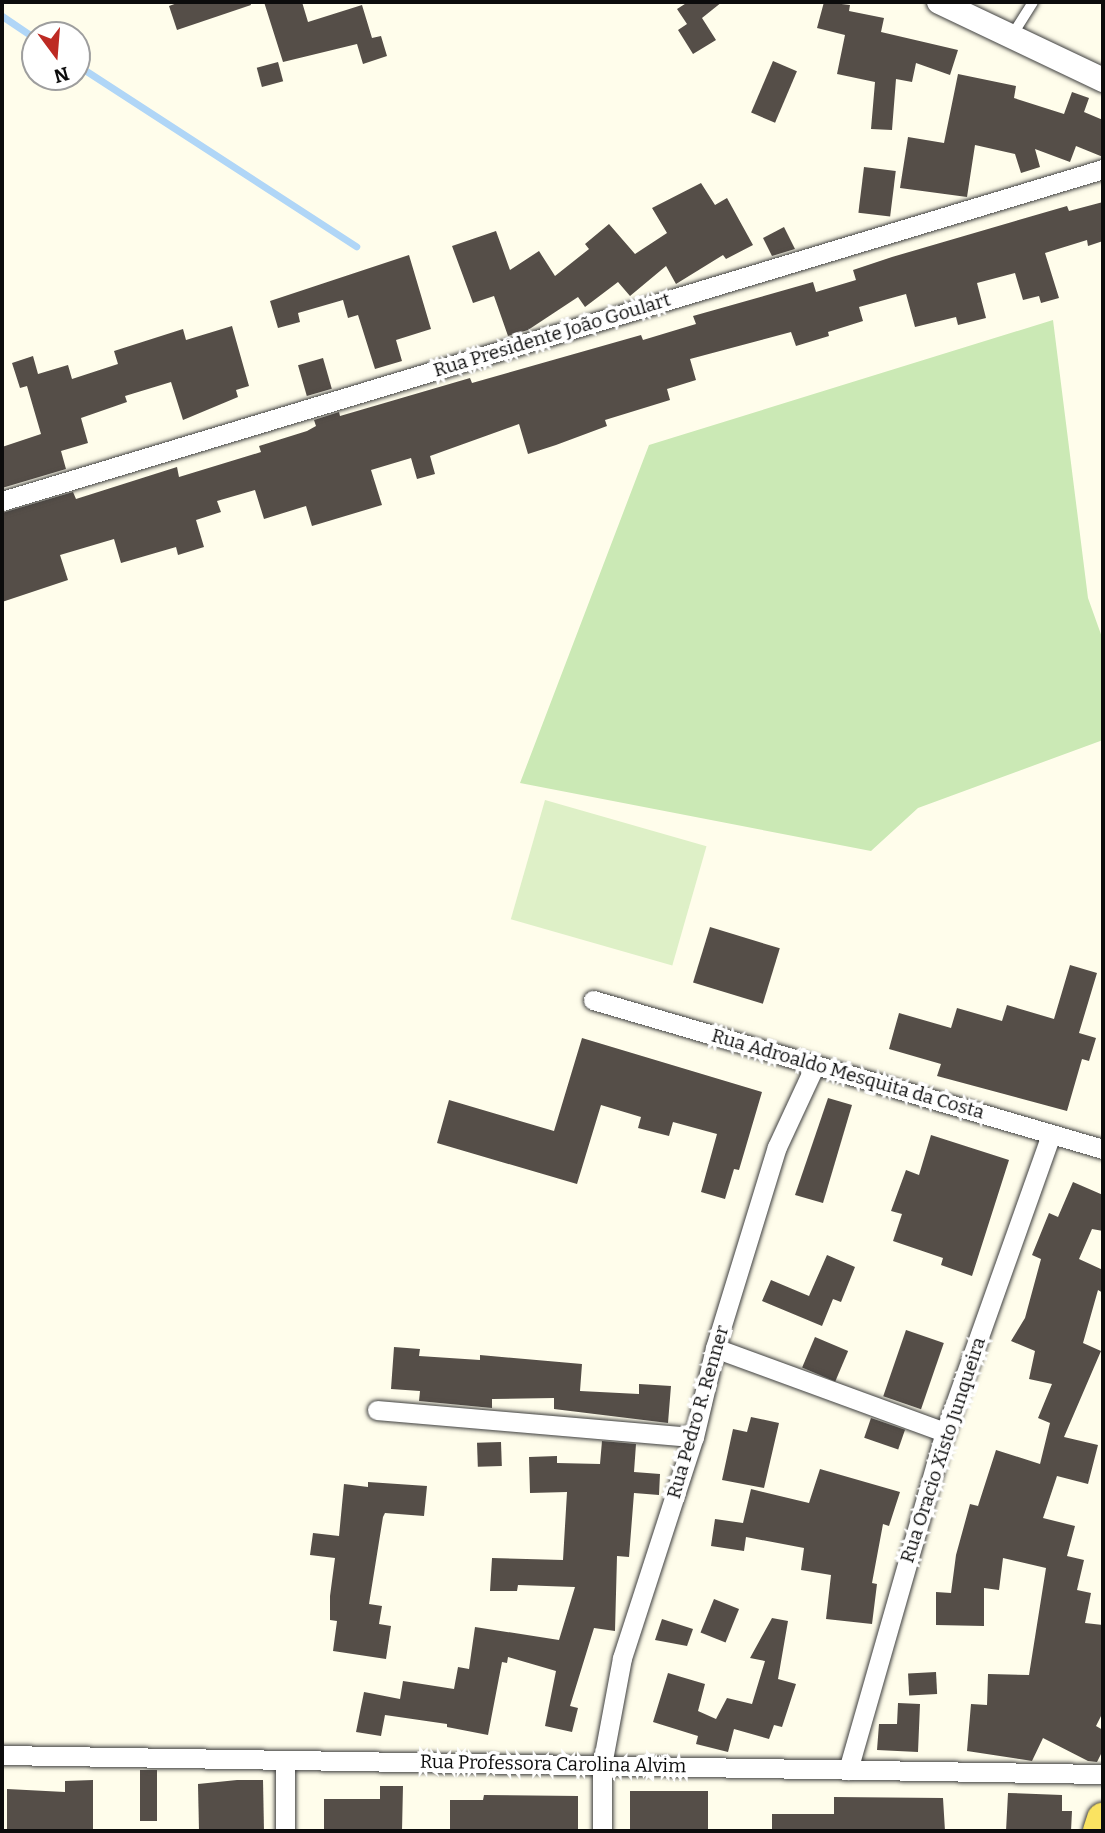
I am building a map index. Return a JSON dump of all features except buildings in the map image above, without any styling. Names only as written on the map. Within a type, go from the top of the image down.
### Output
[{"type":"main road","points":[[1099,1831],[1103,1819]]},
{"type":"street","points":[[939,2],[1103,79]]},
{"type":"street","name":"Rua Presidente João Goulart","points":[[2,501],[1103,169]]},
{"type":"street","name":"Rua Adroaldo Mesquita da Costa","points":[[593,1000],[1103,1149]]},
{"type":"street","name":"Rua Pedro R. Renner","points":[[602,1831],[603,1765],[622,1658],[694,1437],[715,1348],[777,1146],[814,1065]]},
{"type":"street","name":"Rua Oracio Xisto Junqueira","points":[[848,1770],[944,1432],[1051,1133]]},
{"type":"street","points":[[715,1348],[944,1432]]},
{"type":"street","points":[[377,1410],[694,1437]]},
{"type":"street","name":"Rua Professora Carolina Alvim","points":[[2,1755],[1103,1774]]},
{"type":"street","points":[[285,1760],[285,1831]]},
{"type":"lane","points":[[1011,37],[1033,2]]},
{"type":"green space","points":[[1053,320],[1088,598],[1103,640],[1103,740],[918,808],[871,851],[520,783],[649,445]]},
{"type":"green space","points":[[545,800],[706,846],[672,966],[511,919]]},
{"type":"waterway","points":[[2,16],[21,29]]},
{"type":"waterway","points":[[91,74],[356,246]]}]
